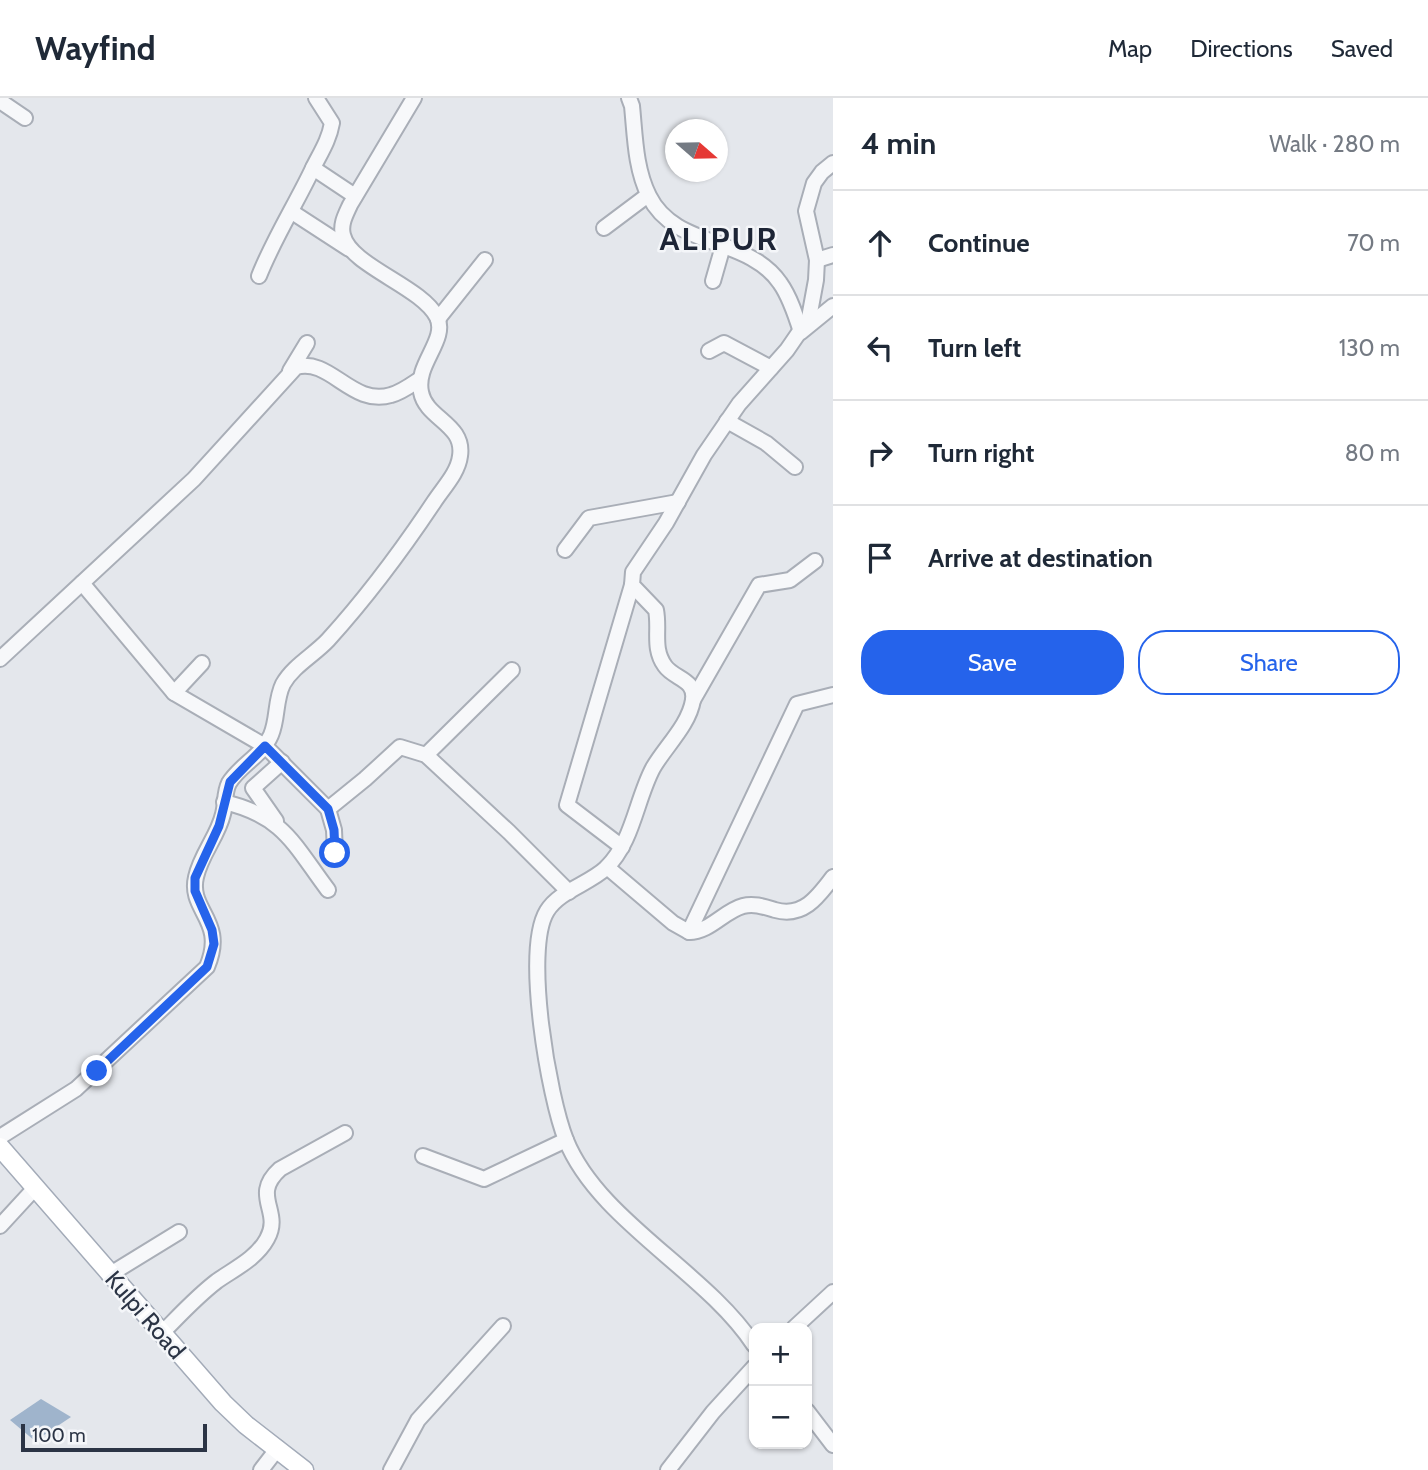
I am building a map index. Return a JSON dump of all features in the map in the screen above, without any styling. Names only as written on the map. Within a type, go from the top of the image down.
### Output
[{"type":"main road","name":"Kulpi Road","points":[[0,1147],[223,1403],[246,1425],[304,1470]]},
{"type":"street","points":[[259,276],[270,248],[329,141],[331,123],[316,98]]},
{"type":"street","points":[[356,254],[346,243],[342,233],[344,219],[414,98]]},
{"type":"street","points":[[0,101],[25,118]]},
{"type":"street","points":[[631,101],[638,163],[648,195],[663,215],[684,231],[751,257],[780,282],[801,332]]},
{"type":"street","points":[[622,847],[567,805],[632,585],[631,578],[637,562],[678,502],[704,455],[738,404],[801,332],[809,318],[817,260],[806,211],[814,183],[833,163]]},
{"type":"street","points":[[313,168],[355,196]]},
{"type":"street","points":[[604,228],[648,195]]},
{"type":"street","points":[[0,1137],[76,1089],[207,967],[214,944],[212,930],[195,891],[195,878],[219,826],[230,782],[265,746],[272,734],[279,695],[284,683],[357,607],[424,518],[454,473],[460,457],[457,436],[449,424],[424,402],[420,379],[439,334],[438,319],[429,305],[292,212]]},
{"type":"street","points":[[713,281],[723,246]]},
{"type":"street","points":[[817,260],[833,255]]},
{"type":"street","points":[[438,319],[485,260]]},
{"type":"street","points":[[801,332],[833,306]]},
{"type":"street","points":[[289,373],[307,343]]},
{"type":"street","points":[[709,351],[724,343],[771,368]]},
{"type":"street","points":[[0,659],[201,471],[296,367],[312,365],[356,392],[378,396],[389,396],[420,379]]},
{"type":"street","points":[[727,421],[766,443],[795,467]]},
{"type":"street","points":[[565,550],[589,517],[678,502]]},
{"type":"street","points":[[749,1339],[704,1288],[607,1199],[581,1169],[566,1140],[552,1090],[543,1041],[538,972],[542,923],[547,910],[607,867],[622,847],[654,768],[679,729],[759,585],[790,580],[815,561]]},
{"type":"street","points":[[82,583],[174,693],[265,746],[328,809],[334,830],[335,853]]},
{"type":"street","points":[[632,585],[656,610],[656,646],[664,665],[689,682],[693,690],[693,700]]},
{"type":"street","points":[[174,693],[202,663]]},
{"type":"street","points":[[426,755],[512,670]]},
{"type":"street","points":[[689,932],[797,704],[833,695]]},
{"type":"street","points":[[328,809],[400,747],[426,755],[569,892]]},
{"type":"street","points":[[282,762],[253,788],[328,890]]},
{"type":"street","points":[[224,802],[259,813],[283,831]]},
{"type":"street","points":[[607,867],[673,923],[689,932],[702,930],[745,905],[787,912],[804,908],[833,877]]},
{"type":"street","points":[[161,1334],[196,1299],[242,1264],[267,1240],[271,1216],[266,1184],[271,1177],[279,1169],[345,1133]]},
{"type":"street","points":[[423,1156],[484,1179],[566,1140]]},
{"type":"street","points":[[0,1226],[35,1188]]},
{"type":"street","points":[[110,1275],[179,1232]]},
{"type":"street","points":[[799,1323],[833,1292]]},
{"type":"street","points":[[391,1470],[418,1420],[503,1326]]},
{"type":"street","points":[[668,1470],[713,1412],[749,1372]]},
{"type":"street","points":[[812,1418],[833,1446]]},
{"type":"street","points":[[261,1470],[278,1448]]},
{"type":"water","points":[[41,1399],[71,1417],[35,1441],[10,1420]]},
{"type":"district","name":"ALIPUR","points":[[719,239]]},
{"type":"route","points":[[97,1071],[207,967],[214,944],[212,930],[195,891],[195,878],[219,826],[230,782],[265,746],[328,809],[334,830],[335,853]]}]
